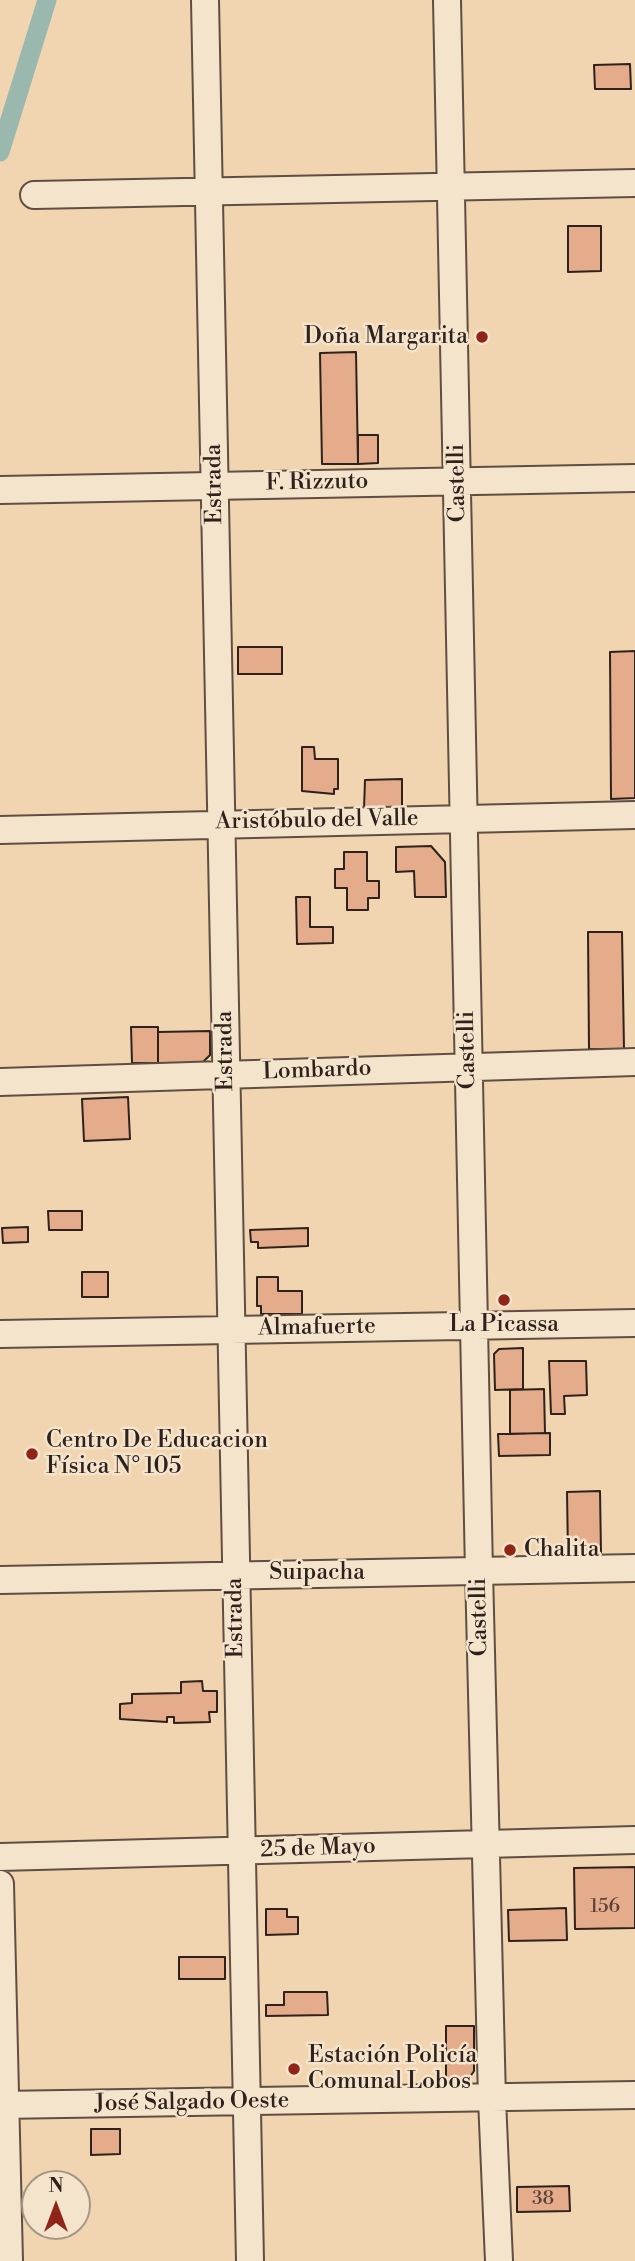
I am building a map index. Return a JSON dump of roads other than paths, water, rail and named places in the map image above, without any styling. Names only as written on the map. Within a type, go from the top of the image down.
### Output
[{"type":"street","name":"Estrada","points":[[205,0],[250,2261]]},
{"type":"street","name":"Castelli","points":[[447,0],[485,1844],[499,2261]]},
{"type":"street","points":[[34,195],[208,189],[635,183]]},
{"type":"street","name":"F. Rizzuto","points":[[0,489],[635,478]]},
{"type":"street","name":"Aristóbulo del Valle","points":[[0,830],[635,815]]},
{"type":"street","name":"Lombardo","points":[[0,1083],[227,1073],[635,1062]]},
{"type":"street","name":"Almafuerte","points":[[0,1334],[635,1323]]},
{"type":"street","name":"Suipacha","points":[[0,1580],[635,1568]]},
{"type":"street","name":"25 de Mayo","points":[[0,1857],[635,1840]]},
{"type":"street","points":[[0,1884],[9,2261]]},
{"type":"street","name":"José Salgado Oeste","points":[[4,2105],[635,2095]]},
{"type":"waterway","points":[[0,152],[47,0]]},
{"type":"place","name":"Doña Margarita","points":[[482,337]]},
{"type":"place","name":"La Picassa","points":[[504,1300]]},
{"type":"place","name":"Centro De Educacion Física N° 105","points":[[32,1454]]},
{"type":"place","name":"Chalita","points":[[510,1550]]},
{"type":"place","name":"Estación Policía Comunal Lobos","points":[[294,2069]]}]
